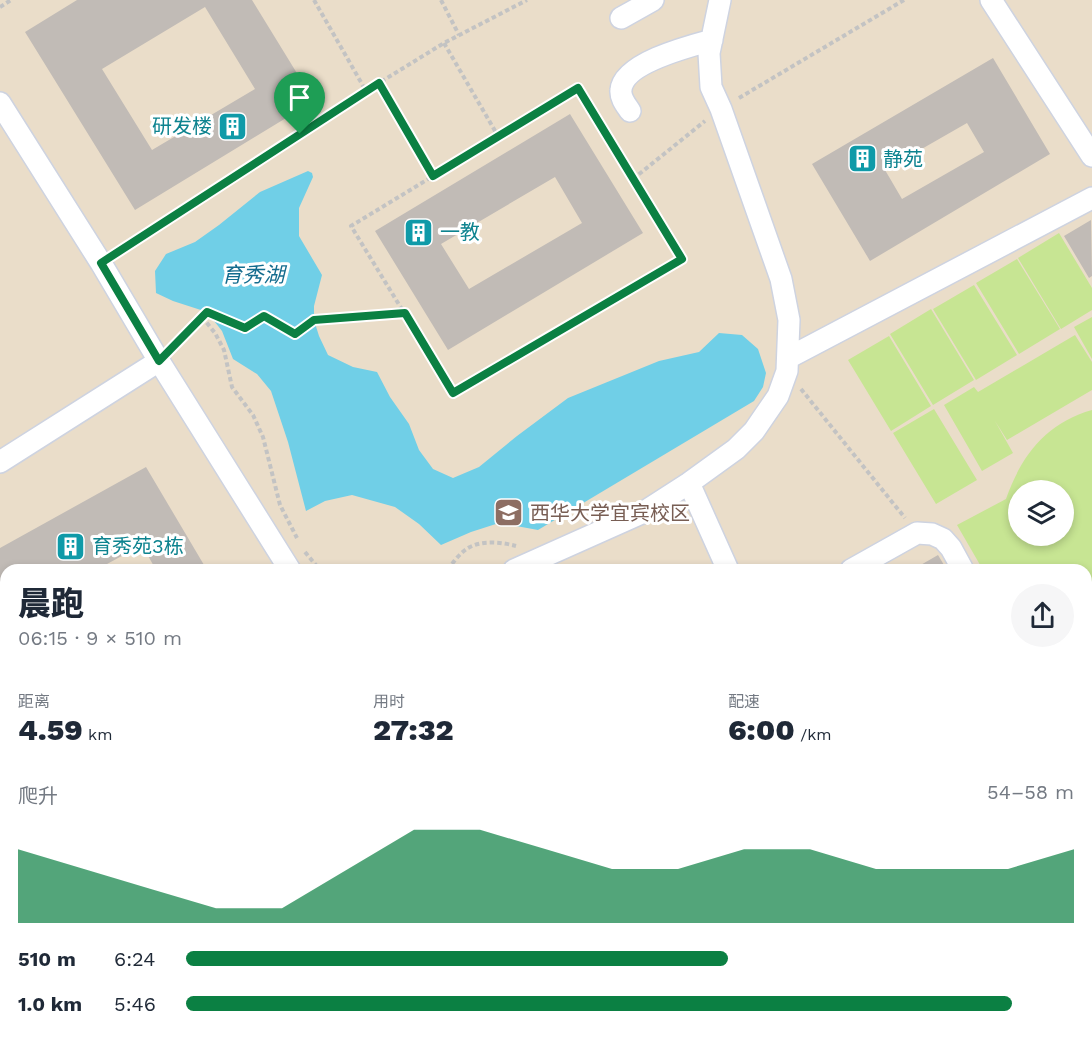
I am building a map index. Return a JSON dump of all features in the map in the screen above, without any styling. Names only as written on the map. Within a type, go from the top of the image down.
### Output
[{"type":"street","points":[[621,18],[653,0]]},
{"type":"street","points":[[527,564],[644,512],[689,483],[736,449],[754,431],[778,396],[787,364],[789,320],[781,279],[721,109],[711,87],[709,52],[720,0]]},
{"type":"street","points":[[991,0],[1092,156]]},
{"type":"street","points":[[630,111],[621,91],[626,79],[634,70],[661,56],[712,40]]},
{"type":"street","points":[[0,103],[286,564]]},
{"type":"street","points":[[787,364],[1092,198]]},
{"type":"street","points":[[0,462],[159,361]]},
{"type":"street","points":[[689,483],[725,564]]},
{"type":"street","points":[[862,564],[917,533],[932,534],[944,539],[959,564]]},
{"type":"path","points":[[0,7],[11,0]]},
{"type":"path","points":[[314,0],[366,91]]},
{"type":"path","points":[[441,0],[459,35]]},
{"type":"path","points":[[101,263],[366,91],[444,43],[527,0]]},
{"type":"path","points":[[633,179],[721,109],[904,0]]},
{"type":"path","points":[[444,43],[498,136]]},
{"type":"path","points":[[379,83],[433,176]]},
{"type":"path","points":[[578,88],[682,259],[453,393],[351,226],[498,136],[578,88]]},
{"type":"path","points":[[159,361],[207,312],[245,328],[264,316],[295,334],[314,320],[405,313]]},
{"type":"path","points":[[202,317],[215,333],[224,350],[232,387],[253,415],[263,438],[280,505],[298,540]]},
{"type":"path","points":[[787,364],[917,533]]},
{"type":"path","points":[[452,564],[467,548],[495,542],[527,550],[524,564]]},
{"type":"path","points":[[303,548],[315,564]]},
{"type":"shaded area","name":"西华大学宜宾校区","points":[[0,0],[1092,0],[1092,564],[0,564]]},
{"type":"green space","points":[[1059,233],[1092,288],[1092,310],[1061,329],[1018,258]]},
{"type":"green space","points":[[1017,259],[1060,329],[1019,354],[976,283]]},
{"type":"green space","points":[[974,285],[1017,355],[976,380],[933,309]]},
{"type":"green space","points":[[931,309],[974,380],[933,405],[890,334]]},
{"type":"green space","points":[[1092,317],[1092,359],[1074,327]]},
{"type":"green space","points":[[1075,335],[1092,362],[1092,390],[1007,440],[995,421],[1013,453],[982,471],[944,405],[974,387],[978,392]]},
{"type":"green space","points":[[889,336],[931,406],[891,431],[848,360]]},
{"type":"green space","points":[[934,409],[977,480],[936,504],[893,433]]},
{"type":"green space","points":[[1092,410],[1092,564],[980,564],[957,525],[1006,499],[1008,494],[1008,546],[1074,546],[1074,480],[1014,480],[1037,443],[1061,423]]},
{"type":"water","name":"育秀湖","points":[[308,171],[313,177],[299,208],[299,236],[322,275],[314,306],[314,320],[319,336],[328,355],[353,367],[377,372],[390,397],[409,424],[419,450],[433,469],[453,478],[479,467],[568,398],[659,361],[699,352],[719,333],[742,335],[758,349],[766,373],[763,387],[754,401],[538,530],[499,523],[441,545],[419,524],[395,507],[352,495],[325,501],[306,511],[288,442],[271,391],[257,374],[233,359],[222,331],[207,312],[156,293],[155,271],[166,254],[195,242],[260,192]]},
{"type":"building","name":"研发楼","points":[[77,0],[252,0],[314,101],[135,210],[25,32]],"holes":[[[205,7],[255,89],[152,150],[102,69]]]},
{"type":"building","name":"静苑","points":[[993,58],[1050,154],[870,261],[812,164]],"holes":[[[967,123],[984,152],[902,199],[885,170]]]},
{"type":"building","name":"一教","points":[[570,114],[643,233],[448,350],[375,231]],"holes":[[[555,177],[582,223],[469,289],[441,244]]]},
{"type":"building","points":[[1091,220],[1092,276],[1089,278],[1064,236]]},
{"type":"building","name":"育秀苑3栋","points":[[146,467],[203,564],[153,564],[142,545],[107,564],[0,564],[0,548]]},
{"type":"building","points":[[938,555],[943,564],[922,564]]},
{"type":"place","name":"研发楼","points":[[233,126]]},
{"type":"place","name":"静苑","points":[[862,159]]},
{"type":"place","name":"一教","points":[[419,232]]},
{"type":"place","name":"西华大学宜宾校区","points":[[509,513]]},
{"type":"place","name":"育秀苑3栋","points":[[71,546]]},
{"type":"route","points":[[379,83],[433,176],[578,88],[682,259],[453,393],[405,313],[314,320],[295,334],[264,316],[245,328],[207,312],[159,361],[101,263],[300,134],[379,83]]}]
